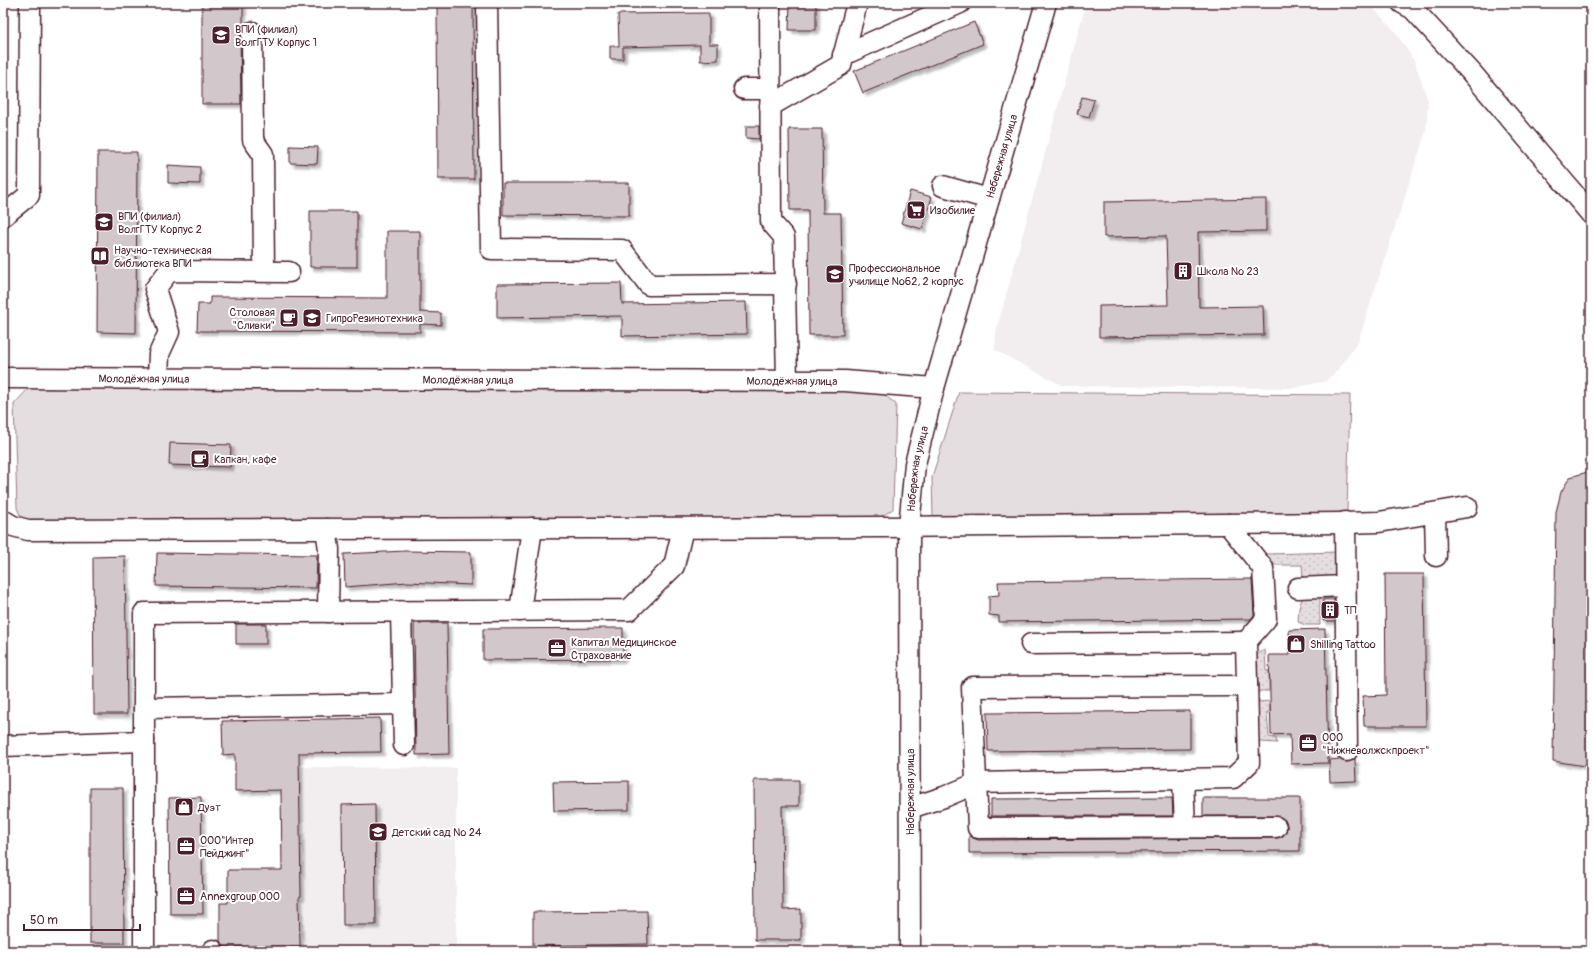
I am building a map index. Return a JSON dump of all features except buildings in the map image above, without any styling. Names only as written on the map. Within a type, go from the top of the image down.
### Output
[{"type":"street","points":[[3,216],[29,195],[30,3]]},
{"type":"street","points":[[487,3],[491,250],[622,250],[649,285],[786,284]]},
{"type":"street","points":[[770,3],[771,222],[784,237],[787,381]]},
{"type":"street","points":[[744,89],[770,98],[841,64],[857,3]]},
{"type":"street","points":[[843,55],[960,3]]},
{"type":"street","name":"Набережная улица","points":[[910,951],[909,527],[914,464],[934,388],[1046,3]]},
{"type":"street","points":[[1402,3],[1413,9],[1471,72],[1591,214]]},
{"type":"street","points":[[252,32],[253,140],[263,154],[264,271]]},
{"type":"street","points":[[943,186],[989,199]]},
{"type":"street","points":[[158,378],[159,354],[169,332],[155,289],[169,271],[289,272]]},
{"type":"street","name":"Молодёжная улица","points":[[3,378],[845,381],[934,388]]},
{"type":"street","points":[[3,520],[13,526],[28,530],[909,527],[1379,522],[1467,507]]},
{"type":"street","points":[[1435,513],[1436,556]]},
{"type":"street","points":[[1344,522],[1347,751]]},
{"type":"street","points":[[910,808],[944,797],[977,783],[1233,778],[1249,763],[1246,642],[1266,619],[1264,568],[1228,524]]},
{"type":"street","points":[[520,611],[532,528]]},
{"type":"street","points":[[144,951],[144,613],[629,610],[674,566],[683,528]]},
{"type":"street","points":[[326,529],[329,549],[328,612]]},
{"type":"street","points":[[1298,588],[1345,586]]},
{"type":"street","points":[[401,612],[404,745]]},
{"type":"street","points":[[1031,644],[1246,642]]},
{"type":"street","points":[[1247,686],[972,687],[978,828],[1276,827]]},
{"type":"street","points":[[144,708],[403,704]]},
{"type":"street","points":[[3,746],[144,741]]},
{"type":"street","points":[[1183,779],[1185,827]]},
{"type":"shaded area","points":[[1086,3],[1361,3],[1374,9],[1395,31],[1415,62],[1428,101],[1426,131],[1358,342],[1339,369],[1326,381],[1295,388],[1063,386],[995,350],[996,332]]},
{"type":"shaded area","points":[[30,387],[877,389],[896,404],[893,509],[876,520],[24,524],[17,508],[14,404]]},
{"type":"shaded area","points":[[959,392],[1350,395],[1347,513],[933,517],[932,477]]},
{"type":"shaded area","points":[[1338,552],[1339,579],[1303,579],[1302,565],[1274,565],[1266,554]]},
{"type":"shaded area","points":[[1313,593],[1320,596],[1320,625],[1305,625],[1298,622],[1299,608],[1302,599]]},
{"type":"shaded area","points":[[1265,650],[1266,671],[1269,671],[1269,691],[1259,691],[1259,693],[1253,694],[1253,662],[1259,653]]},
{"type":"shaded area","points":[[1259,699],[1259,702],[1269,701],[1270,712],[1267,712],[1269,737],[1276,738],[1277,743],[1260,742],[1255,736],[1253,700]]},
{"type":"shaded area","name":"Детский сад № 24","points":[[299,767],[456,768],[456,951],[301,951]]},
{"type":"place","name":"ВПИ (филиал) ВолгГТУ Корпус 1","points":[[221,35]]},
{"type":"place","name":"Изобилие","points":[[916,210]]},
{"type":"place","name":"ВПИ (филиал) ВолгГТУ Корпус 2","points":[[104,222]]},
{"type":"place","name":"Научно-техническая библиотека ВПИ","points":[[100,256]]},
{"type":"place","name":"Школа № 23","points":[[1183,271]]},
{"type":"place","name":"Профессиональное училище №62, 2 корпус","points":[[835,274]]},
{"type":"place","name":"Столовая \"Сливки\"","points":[[289,318]]},
{"type":"place","name":"ГипроРезинотехника","points":[[312,318]]},
{"type":"place","name":"Капкан, кафе","points":[[200,459]]},
{"type":"place","name":"ТП","points":[[1330,610]]},
{"type":"place","name":"Shilling Tattoo","points":[[1296,644]]},
{"type":"place","name":"Капитал Медицинское Страхование","points":[[557,648]]},
{"type":"place","name":"ООО \"Нижневолжскпроект\"","points":[[1308,743]]},
{"type":"place","name":"Дуэт","points":[[184,807]]},
{"type":"place","name":"Детский сад № 24","points":[[378,832]]},
{"type":"place","name":"ООО\"Интер Пейджинг\"","points":[[186,846]]},
{"type":"place","name":"Annexgroup ООО","points":[[186,896]]}]
